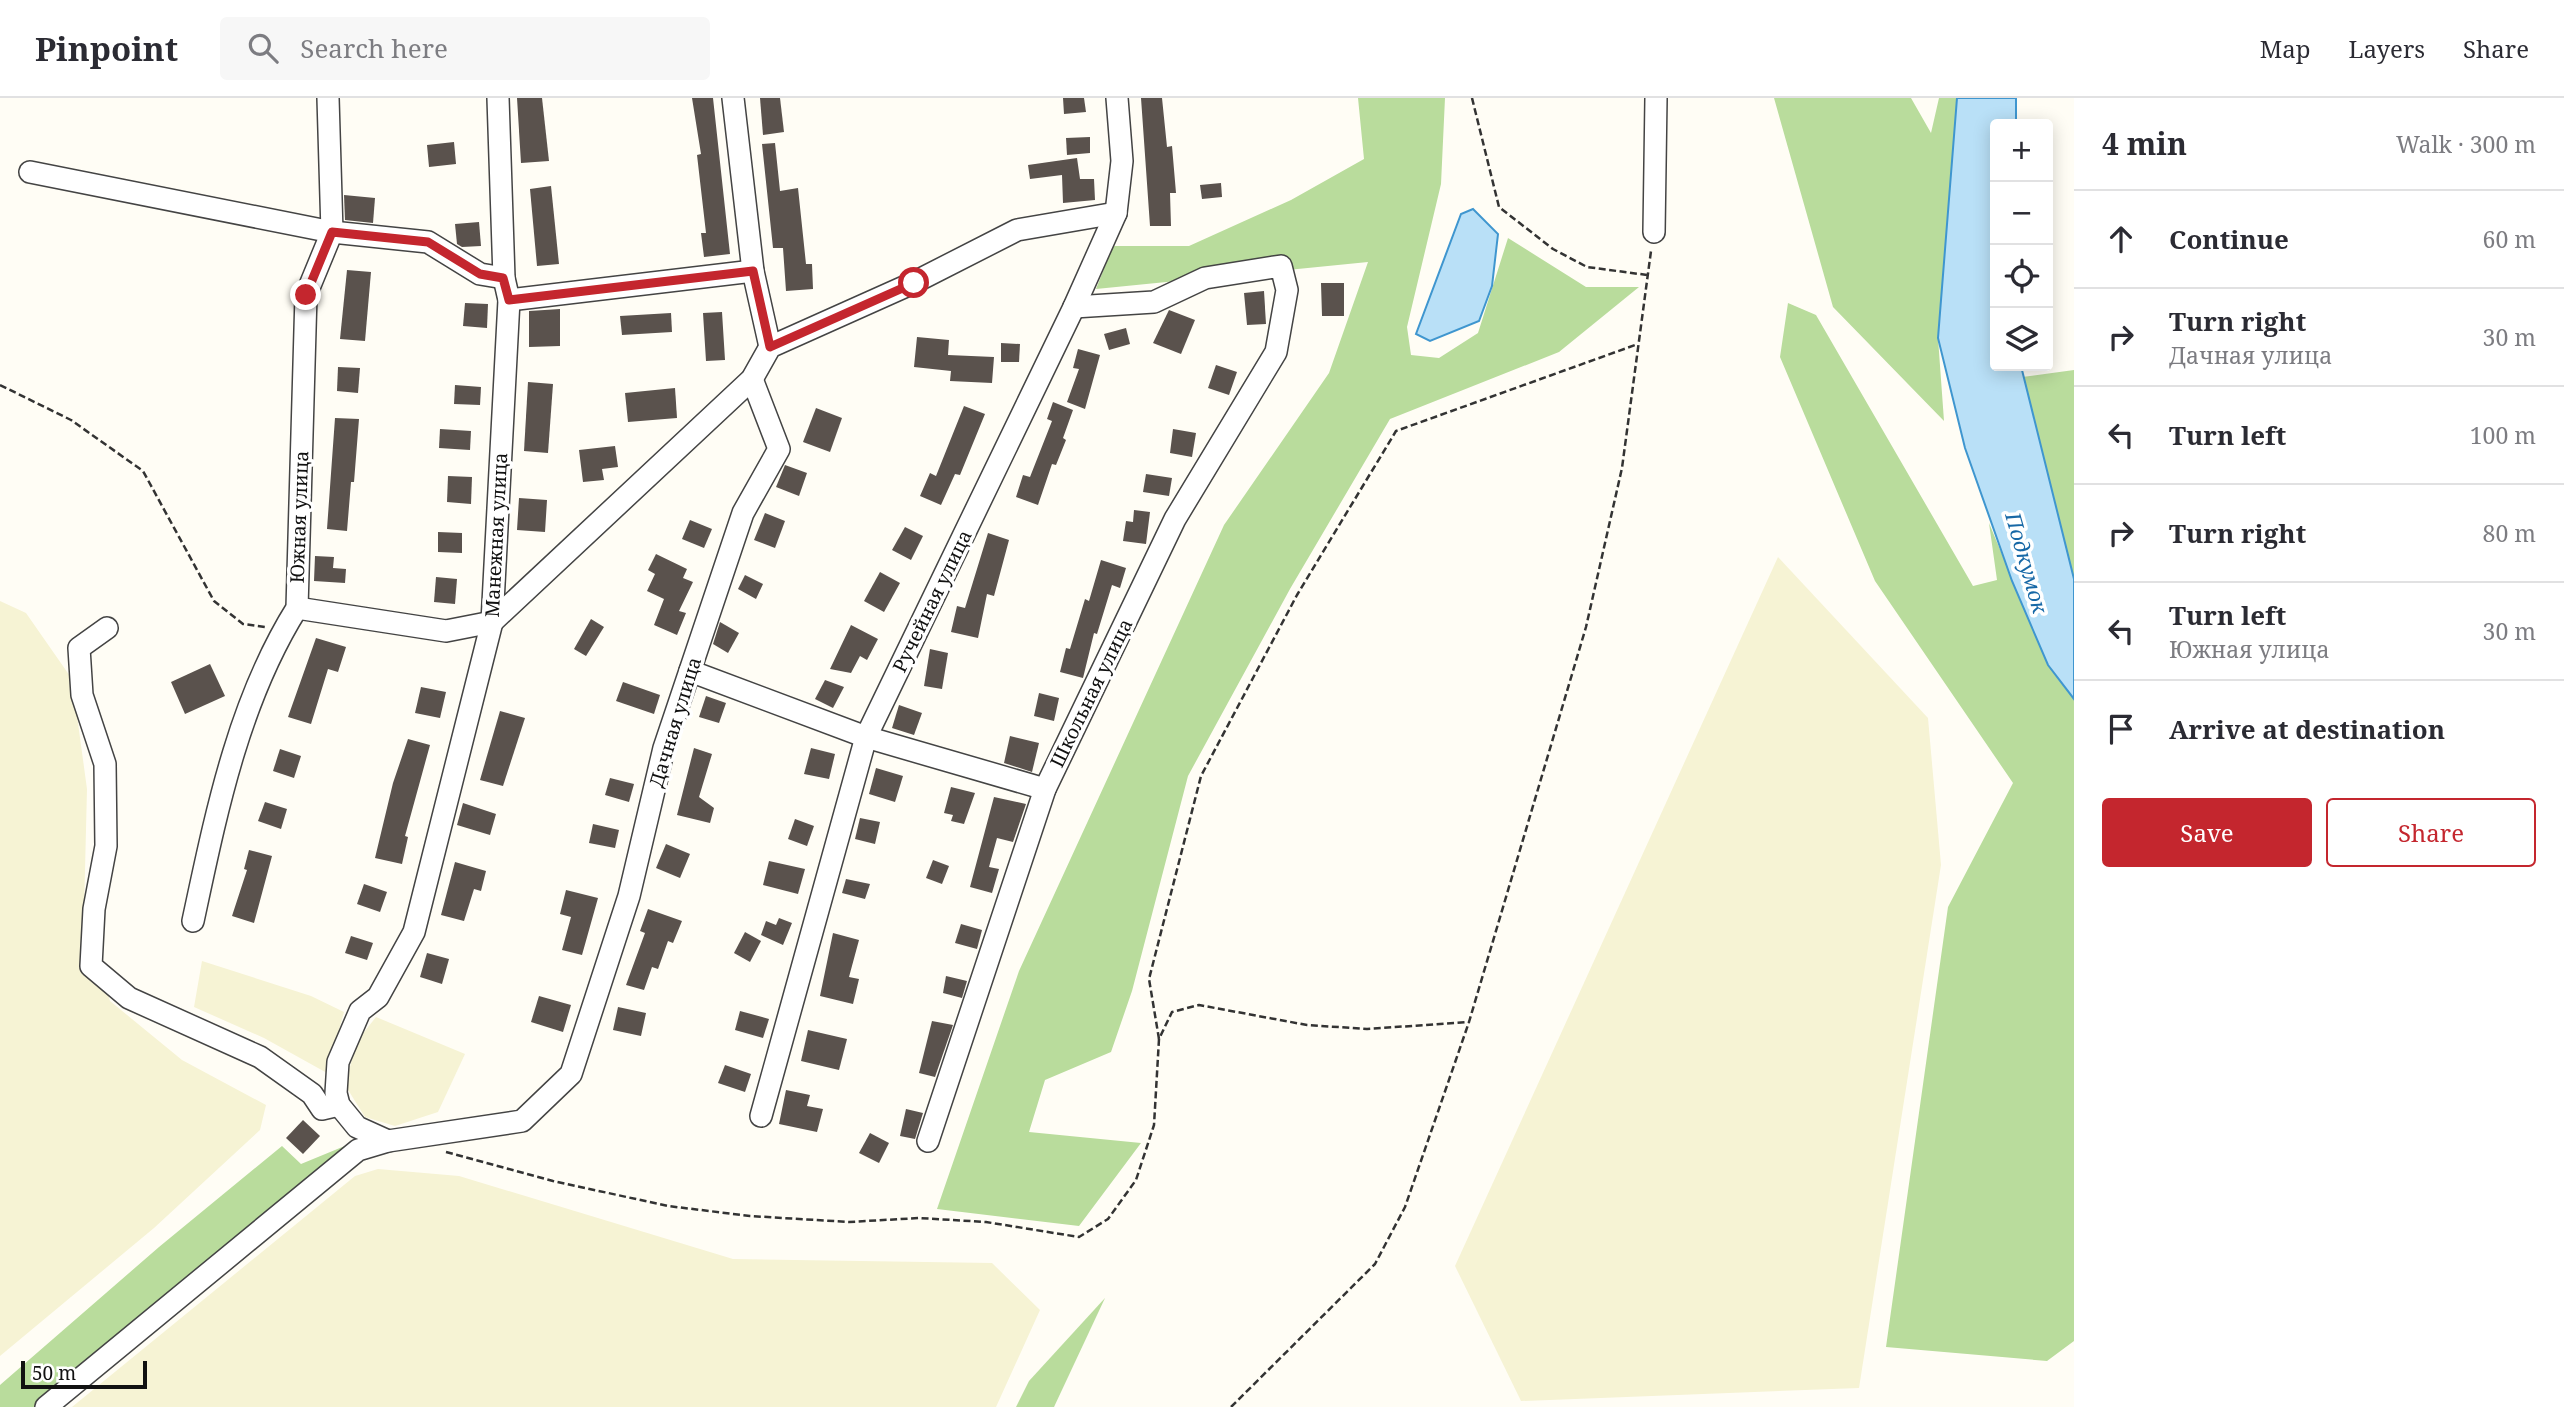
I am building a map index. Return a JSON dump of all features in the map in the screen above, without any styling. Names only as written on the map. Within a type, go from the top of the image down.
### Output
[{"type":"street","name":"Южная улица","points":[[193,921],[221,791],[272,648],[297,608],[306,295],[332,232],[328,98]]},
{"type":"street","name":"Манежная улица","points":[[339,1105],[336,1093],[338,1062],[360,1011],[378,997],[414,932],[492,622],[509,300],[503,278],[498,98]]},
{"type":"street","points":[[733,98],[753,271],[770,347]]},
{"type":"street","name":"Ручейная улица","points":[[761,1116],[866,737],[1074,307],[1116,213],[1122,162],[1117,98]]},
{"type":"street","points":[[1654,232],[1656,98]]},
{"type":"street","points":[[30,172],[332,232],[428,242],[480,274],[503,278]]},
{"type":"street","points":[[297,608],[446,631],[492,622],[752,379],[770,347],[914,283],[1017,230],[1116,213]]},
{"type":"street","name":"Школьная улица","points":[[928,1141],[1045,789],[1175,519],[1276,352],[1287,290],[1281,267],[1205,278],[1154,302],[1074,307]]},
{"type":"street","points":[[509,300],[753,271]]},
{"type":"street","name":"Дачная улица","points":[[388,1141],[522,1121],[571,1074],[629,896],[664,748],[743,513],[779,449],[752,379]]},
{"type":"street","points":[[107,628],[79,648],[82,695],[105,764],[106,846],[94,909],[91,966],[129,998],[260,1057],[312,1094],[322,1110],[339,1105],[357,1126],[388,1141]]},
{"type":"street","points":[[690,671],[866,737],[1045,789]]},
{"type":"street","points":[[46,1407],[358,1150],[388,1141]]},
{"type":"path","points":[[1472,98],[1499,207],[1553,249],[1587,267],[1648,275]]},
{"type":"path","points":[[1231,1407],[1375,1265],[1405,1207],[1469,1022],[1586,627],[1622,468],[1654,232]]},
{"type":"path","points":[[435,1150],[554,1181],[695,1209],[750,1216],[849,1222],[919,1218],[986,1222],[1079,1237],[1108,1219],[1136,1180],[1154,1125],[1159,1039],[1149,979],[1200,776],[1297,595],[1396,431],[1638,344]]},
{"type":"path","points":[[0,385],[71,421],[143,471],[214,601],[243,624],[284,629]]},
{"type":"path","points":[[1159,1039],[1172,1012],[1199,1005],[1307,1025],[1367,1029],[1469,1022]]},
{"type":"shaded area","points":[[1778,557],[1928,718],[1941,865],[1859,1388],[1521,1401],[1455,1266]]},
{"type":"shaded area","points":[[0,601],[26,613],[72,679],[87,789],[84,911],[110,1001],[182,1060],[266,1105],[260,1130],[154,1228],[0,1356]]},
{"type":"shaded area","points":[[202,961],[311,996],[344,1012],[327,1073],[264,1038],[194,1007]]},
{"type":"shaded area","points":[[376,1017],[465,1054],[438,1112],[395,1126],[365,1117],[345,1085],[357,1041]]},
{"type":"shaded area","points":[[378,1169],[459,1176],[733,1259],[992,1263],[1040,1310],[996,1407],[72,1407],[355,1176]]},
{"type":"green space","points":[[1358,98],[1445,98],[1441,184],[1407,327],[1411,355],[1439,358],[1478,333],[1508,238],[1586,287],[1639,287],[1559,352],[1390,419],[1290,589],[1188,776],[1132,991],[1111,1052],[1045,1080],[1029,1132],[1141,1143],[1079,1226],[937,1209],[1019,971],[1224,525],[1329,373],[1368,262],[1096,289],[1113,246],[1189,246],[1291,200],[1364,159]]},
{"type":"green space","points":[[1774,98],[1911,98],[1931,133],[1939,98],[1957,98],[1938,338],[1944,421],[1833,307]]},
{"type":"green space","points":[[1788,303],[1816,315],[1973,586],[1997,580],[1989,523],[2048,665],[2074,699],[2074,1341],[2047,1361],[1886,1347],[1948,907],[2013,783],[1875,581],[1780,357]]},
{"type":"green space","points":[[2074,370],[2074,579],[2022,377]]},
{"type":"green space","points":[[352,1143],[46,1407],[0,1407],[0,1385],[159,1247],[282,1146],[301,1164]]},
{"type":"green space","points":[[1105,1298],[1054,1407],[1016,1407],[1029,1381]]},
{"type":"water","name":"Подкумок","points":[[1957,98],[2016,98],[2016,119],[1990,119],[1990,371],[2022,371],[2074,579],[2074,699],[2048,665],[2012,581],[1965,448],[1938,338]]},
{"type":"water","points":[[1473,209],[1498,234],[1492,286],[1479,321],[1430,341],[1416,334],[1461,214]]},
{"type":"building","points":[[517,98],[542,98],[549,161],[521,163]]},
{"type":"building","points":[[692,98],[713,98],[730,254],[704,257],[701,233],[706,233],[697,155],[701,154]]},
{"type":"building","points":[[760,98],[780,98],[784,132],[763,135]]},
{"type":"building","points":[[1063,98],[1084,98],[1086,112],[1064,114]]},
{"type":"building","points":[[1141,98],[1162,98],[1167,147],[1172,146],[1176,193],[1170,193],[1171,226],[1150,226]]},
{"type":"building","points":[[1090,137],[1090,153],[1067,155],[1066,138]]},
{"type":"building","points":[[454,142],[456,164],[429,167],[427,145]]},
{"type":"building","points":[[775,143],[780,191],[798,188],[806,264],[812,264],[813,289],[786,291],[783,248],[773,248],[762,144]]},
{"type":"building","points":[[1077,158],[1080,179],[1094,179],[1095,200],[1063,203],[1062,175],[1030,179],[1028,165]]},
{"type":"building","points":[[1221,183],[1222,197],[1202,199],[1200,185]]},
{"type":"building","points":[[551,186],[559,264],[537,266],[530,189]]},
{"type":"building","points":[[344,195],[375,198],[373,223],[345,220]]},
{"type":"building","points":[[479,222],[481,246],[462,247],[457,244],[455,224]]},
{"type":"building","points":[[347,270],[371,272],[365,341],[340,339]]},
{"type":"building","points":[[1321,283],[1344,283],[1344,316],[1322,316]]},
{"type":"building","points":[[1264,291],[1266,324],[1247,325],[1244,293]]},
{"type":"building","points":[[465,303],[488,304],[487,328],[463,326]]},
{"type":"building","points":[[560,309],[560,346],[529,347],[529,311]]},
{"type":"building","points":[[1169,310],[1195,320],[1181,354],[1153,343]]},
{"type":"building","points":[[722,312],[725,360],[706,361],[703,313]]},
{"type":"building","points":[[671,313],[672,332],[622,335],[620,316]]},
{"type":"building","points":[[1126,328],[1130,344],[1109,350],[1104,334]]},
{"type":"building","points":[[917,337],[949,340],[948,355],[994,357],[992,383],[950,381],[951,371],[914,367]]},
{"type":"building","points":[[1001,343],[1020,344],[1019,362],[1001,362]]},
{"type":"building","points":[[1078,349],[1100,355],[1085,409],[1067,402],[1079,369],[1073,368]]},
{"type":"building","points":[[1216,365],[1237,372],[1229,395],[1208,388]]},
{"type":"building","points":[[338,367],[360,368],[358,393],[337,391]]},
{"type":"building","points":[[528,382],[553,384],[548,453],[524,451]]},
{"type":"building","points":[[455,385],[481,387],[480,405],[454,404]]},
{"type":"building","points":[[675,388],[677,418],[628,422],[625,393]]},
{"type":"building","points":[[1053,402],[1073,410],[1063,438],[1066,440],[1056,465],[1052,464],[1038,505],[1016,497],[1023,475],[1030,477],[1052,421],[1047,419]]},
{"type":"building","points":[[964,406],[985,414],[960,475],[955,474],[941,505],[920,496],[930,473],[936,476]]},
{"type":"building","points":[[816,408],[842,418],[830,452],[803,442]]},
{"type":"building","points":[[335,418],[359,419],[347,531],[327,529]]},
{"type":"building","points":[[440,429],[471,431],[470,450],[439,448]]},
{"type":"building","points":[[1173,429],[1196,433],[1192,457],[1170,453]]},
{"type":"building","points":[[615,446],[618,467],[602,469],[604,480],[583,482],[579,450]]},
{"type":"building","points":[[785,465],[807,473],[799,496],[776,487]]},
{"type":"building","points":[[1146,474],[1172,478],[1169,496],[1143,492]]},
{"type":"building","points":[[448,476],[472,477],[471,504],[447,502]]},
{"type":"building","points":[[519,498],[547,500],[545,532],[517,530]]},
{"type":"building","points":[[1134,510],[1150,512],[1146,544],[1123,541],[1126,521],[1133,522]]},
{"type":"building","points":[[765,513],[785,521],[775,548],[754,540]]},
{"type":"building","points":[[690,520],[712,529],[704,548],[682,539]]},
{"type":"building","points":[[905,527],[923,536],[911,560],[892,550]]},
{"type":"building","points":[[438,532],[462,533],[462,553],[438,552]]},
{"type":"building","points":[[988,533],[1009,540],[994,596],[987,594],[978,638],[951,632],[957,606],[965,608]]},
{"type":"building","points":[[656,554],[687,569],[683,578],[693,582],[679,611],[686,613],[677,635],[654,625],[664,599],[647,591],[655,574],[648,570]]},
{"type":"building","points":[[315,556],[334,557],[333,568],[346,569],[345,583],[314,581]]},
{"type":"building","points":[[1101,560],[1126,568],[1120,588],[1112,585],[1097,634],[1094,633],[1083,678],[1060,672],[1085,599],[1089,601]]},
{"type":"building","points":[[880,572],[900,583],[884,612],[864,601]]},
{"type":"building","points":[[745,575],[763,584],[756,599],[738,589]]},
{"type":"building","points":[[436,577],[457,579],[455,604],[434,602]]},
{"type":"building","points":[[591,619],[604,627],[586,656],[574,649]]},
{"type":"building","points":[[720,622],[739,633],[728,653],[713,644]]},
{"type":"building","points":[[851,625],[878,639],[867,660],[860,656],[851,673],[830,669]]},
{"type":"building","points":[[316,638],[346,647],[338,672],[328,669],[311,724],[288,717]]},
{"type":"building","points":[[930,649],[948,653],[942,689],[924,686]]},
{"type":"building","points":[[210,664],[225,696],[185,714],[171,682]]},
{"type":"building","points":[[825,680],[844,687],[833,708],[815,699]]},
{"type":"building","points":[[623,682],[660,695],[654,714],[616,701]]},
{"type":"building","points":[[421,687],[446,692],[440,718],[415,713]]},
{"type":"building","points":[[1039,693],[1059,698],[1054,721],[1034,716]]},
{"type":"building","points":[[706,696],[726,703],[719,723],[699,717]]},
{"type":"building","points":[[899,705],[922,713],[914,735],[892,728]]},
{"type":"building","points":[[500,711],[525,718],[503,786],[480,780]]},
{"type":"building","points":[[1010,736],[1039,743],[1032,772],[1004,763]]},
{"type":"building","points":[[408,739],[430,745],[405,836],[408,837],[402,864],[375,858],[393,783]]},
{"type":"building","points":[[694,748],[712,754],[699,797],[714,808],[710,823],[677,815]]},
{"type":"building","points":[[811,748],[835,754],[829,779],[804,774]]},
{"type":"building","points":[[280,749],[301,756],[294,778],[273,771]]},
{"type":"building","points":[[876,768],[903,776],[895,802],[869,794]]},
{"type":"building","points":[[610,778],[634,784],[629,802],[605,795]]},
{"type":"building","points":[[951,787],[975,793],[964,824],[951,821],[953,815],[944,813]]},
{"type":"building","points":[[994,797],[1026,804],[1013,842],[997,838],[989,867],[999,869],[992,893],[970,887]]},
{"type":"building","points":[[265,802],[287,809],[281,829],[258,821]]},
{"type":"building","points":[[463,803],[496,814],[490,835],[457,825]]},
{"type":"building","points":[[860,818],[880,822],[875,844],[855,839]]},
{"type":"building","points":[[795,819],[814,826],[807,846],[788,839]]},
{"type":"building","points":[[593,824],[619,830],[615,848],[589,843]]},
{"type":"building","points":[[666,844],[690,854],[680,878],[656,868]]},
{"type":"building","points":[[249,850],[272,856],[254,923],[232,916],[247,870],[244,869]]},
{"type":"building","points":[[933,860],[949,866],[942,884],[926,878]]},
{"type":"building","points":[[769,861],[805,869],[798,894],[763,885]]},
{"type":"building","points":[[455,862],[486,871],[481,891],[474,889],[464,921],[441,915]]},
{"type":"building","points":[[846,879],[870,884],[865,899],[842,893]]},
{"type":"building","points":[[364,884],[387,892],[380,912],[357,904]]},
{"type":"building","points":[[566,890],[598,898],[582,955],[562,950],[571,917],[560,914]]},
{"type":"building","points":[[648,909],[682,921],[673,943],[668,941],[658,969],[652,967],[644,990],[626,985],[645,933],[640,931]]},
{"type":"building","points":[[779,918],[792,923],[783,945],[761,935],[766,921],[776,925]]},
{"type":"building","points":[[961,924],[982,930],[977,949],[955,943]]},
{"type":"building","points":[[745,932],[761,941],[750,962],[734,953]]},
{"type":"building","points":[[833,933],[859,940],[849,977],[859,979],[853,1004],[820,996]]},
{"type":"building","points":[[351,936],[373,943],[367,960],[345,953]]},
{"type":"building","points":[[427,953],[449,959],[442,984],[420,977]]},
{"type":"building","points":[[946,976],[967,981],[962,998],[943,993]]},
{"type":"building","points":[[539,996],[571,1005],[563,1032],[531,1022]]},
{"type":"building","points":[[618,1007],[646,1013],[641,1036],[613,1030]]},
{"type":"building","points":[[740,1011],[769,1019],[763,1038],[735,1030]]},
{"type":"building","points":[[932,1021],[953,1025],[935,1077],[919,1073]]},
{"type":"building","points":[[808,1030],[847,1039],[839,1070],[801,1061]]},
{"type":"building","points":[[725,1065],[751,1074],[745,1092],[718,1083]]},
{"type":"building","points":[[786,1090],[810,1095],[807,1106],[823,1109],[817,1132],[779,1124]]},
{"type":"building","points":[[906,1109],[923,1113],[915,1139],[900,1136]]},
{"type":"building","points":[[303,1120],[320,1136],[303,1154],[286,1138]]},
{"type":"building","points":[[870,1133],[889,1143],[879,1163],[859,1153]]},
{"type":"route","points":[[306,295],[332,232],[428,242],[480,274],[503,278],[509,300],[753,271],[770,347],[914,283]]}]
